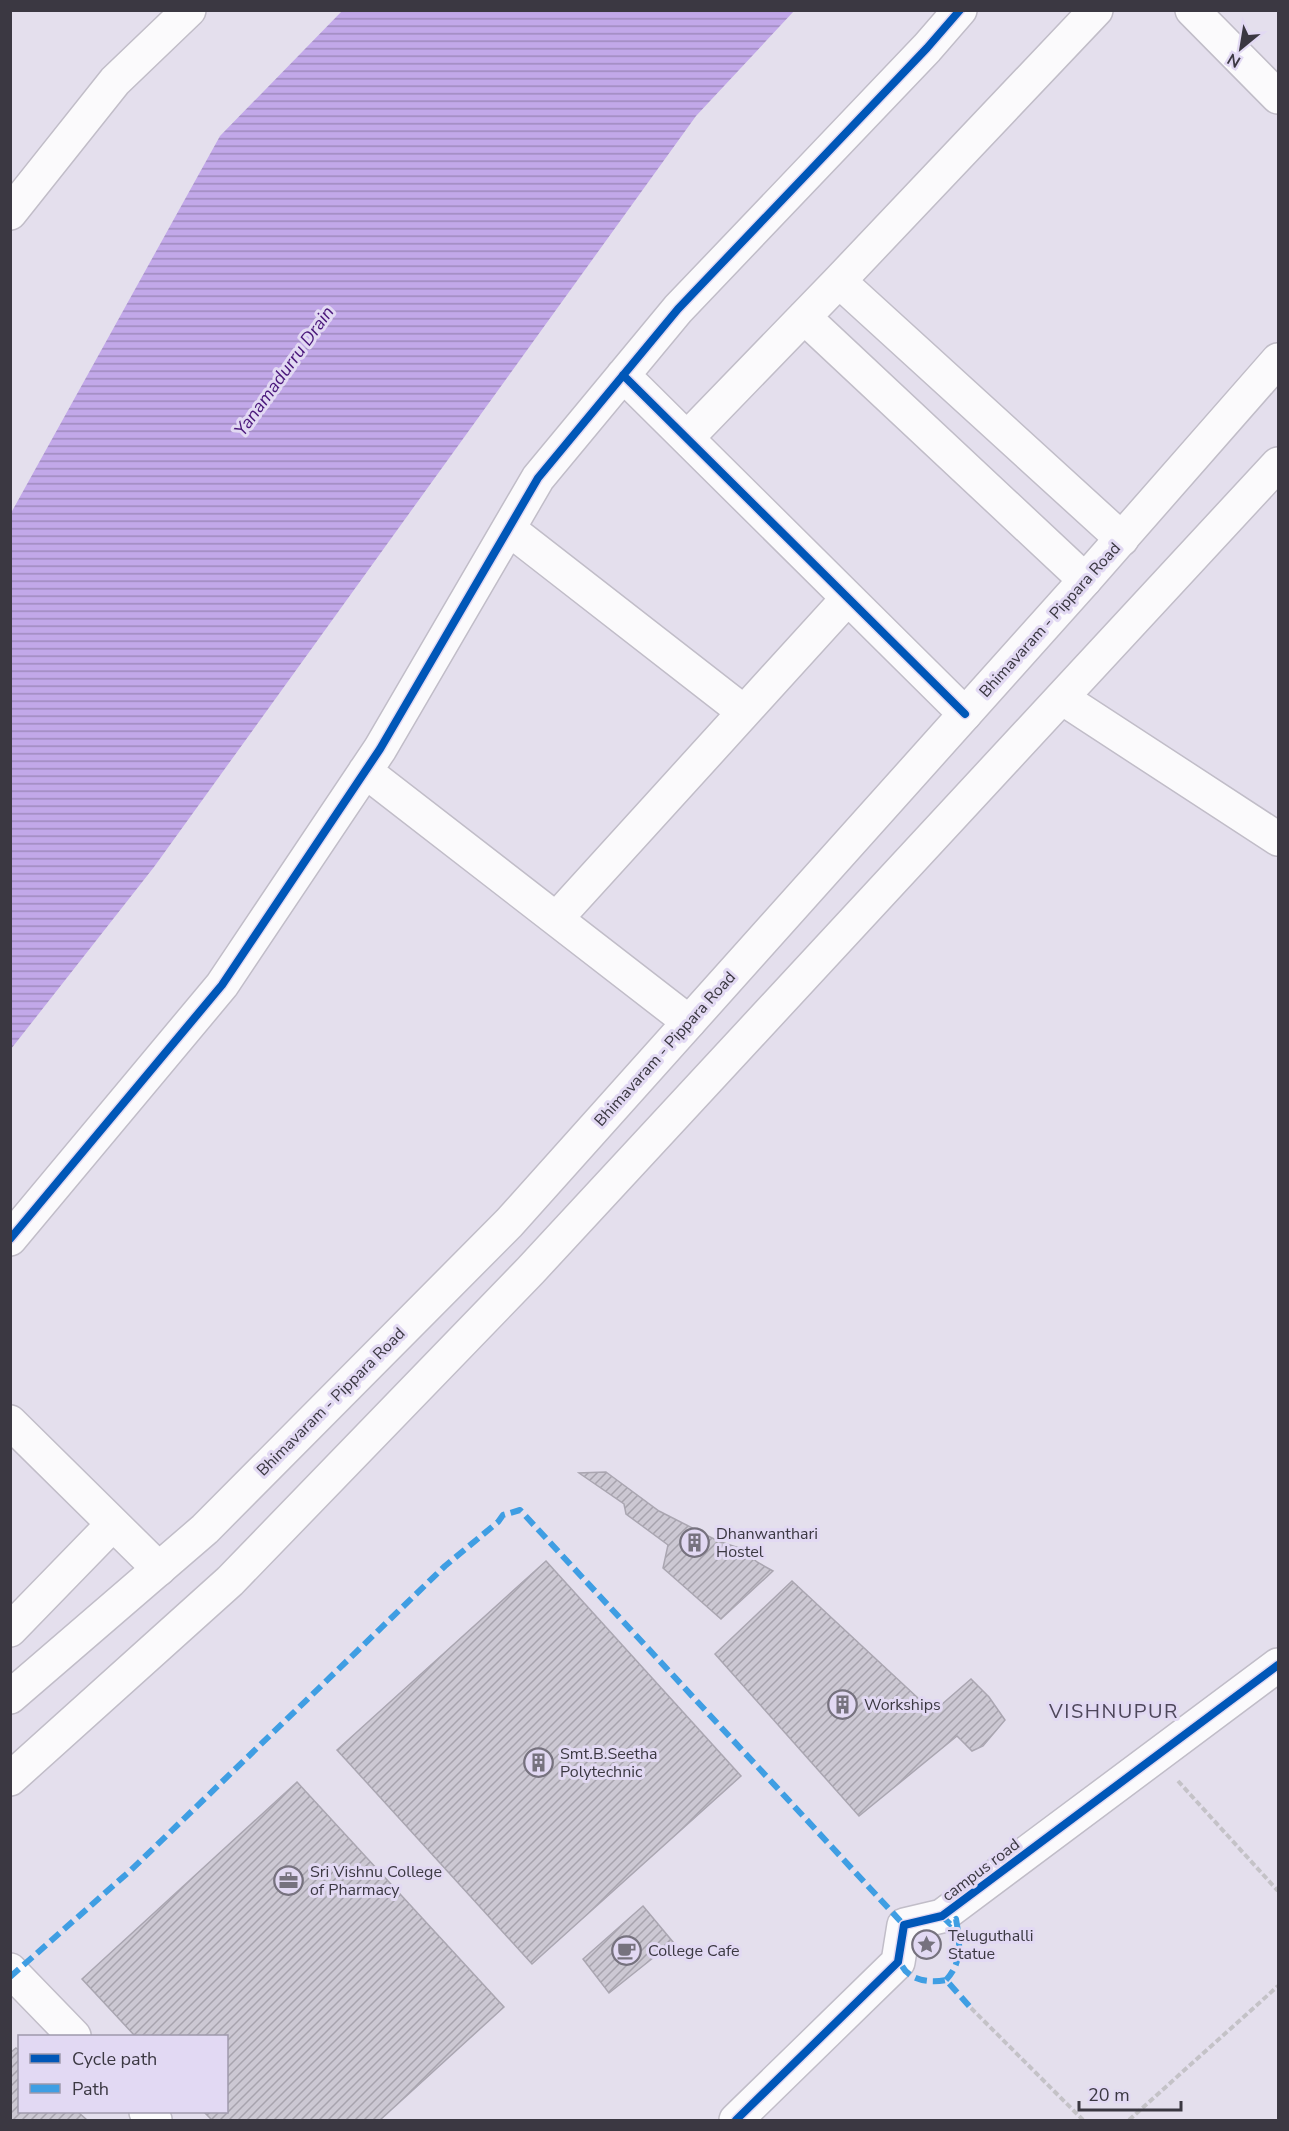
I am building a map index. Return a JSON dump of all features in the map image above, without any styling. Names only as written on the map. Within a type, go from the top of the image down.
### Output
[{"type":"street","points":[[10,213],[115,81],[189,10]]},
{"type":"street","points":[[10,1239],[222,985],[380,749],[538,478],[678,309],[927,48],[960,10]]},
{"type":"street","points":[[687,438],[1095,10]]},
{"type":"street","points":[[1192,10],[1278,97]]},
{"type":"street","points":[[838,281],[1122,539]]},
{"type":"street","points":[[804,317],[1085,580]]},
{"type":"street","name":"Bhimavaram - Pippara Road","points":[[10,1697],[205,1529],[509,1222],[966,714],[1278,360]]},
{"type":"street","points":[[624,375],[966,714]]},
{"type":"street","points":[[10,1779],[230,1581],[530,1271],[1278,464]]},
{"type":"street","points":[[509,529],[744,712]]},
{"type":"street","points":[[556,919],[848,598]]},
{"type":"street","points":[[1062,698],[1278,838]]},
{"type":"street","points":[[365,771],[689,1022]]},
{"type":"street","points":[[10,1422],[159,1569]]},
{"type":"street","points":[[10,1629],[113,1524]]},
{"type":"street","name":"campus road","points":[[736,2121],[898,1962],[904,1925],[942,1916],[1278,1665]]},
{"type":"street","points":[[10,1970],[72,2035]]},
{"type":"path","points":[[1155,1755],[1278,1891]]},
{"type":"path","points":[[1129,2121],[1278,1986]]},
{"type":"path","points":[[970,2008],[1083,2121]]},
{"type":"water","name":"Yanamadurru Drain","points":[[342,11],[794,11],[696,116],[154,867],[11,1049],[11,513],[220,136]]},
{"type":"building","name":"Dhanwanthari Hostel","points":[[606,1472],[659,1511],[718,1541],[742,1549],[757,1562],[773,1571],[721,1619],[663,1568],[668,1545],[626,1514],[624,1504],[579,1473]]},
{"type":"building","name":"Smt.B.Seetha Polytechnic","points":[[546,1561],[741,1776],[532,1964],[337,1750]]},
{"type":"building","name":"Workships","points":[[792,1581],[933,1712],[971,1679],[989,1697],[1005,1720],[983,1746],[972,1751],[957,1736],[859,1816],[715,1654]]},
{"type":"building","name":"Sri Vishnu College of Pharmacy","points":[[297,1782],[504,2007],[380,2120],[212,2120],[205,2113],[228,2113],[228,2035],[134,2035],[82,1979]]},
{"type":"building","name":"College Cafe","points":[[643,1906],[673,1942],[609,1993],[583,1959]]},
{"type":"building","points":[[16,2048],[18,2050],[18,2113],[79,2113],[87,2120],[10,2120],[10,2053]]},
{"type":"marked path","points":[[10,1977],[131,1870],[445,1566],[498,1522],[503,1515],[520,1510],[904,1925]]},
{"type":"marked path","points":[[942,1916],[950,1924],[956,1919],[959,1944],[958,1959],[946,1980]]},
{"type":"marked path","points":[[902,1966],[910,1975],[921,1980],[946,1980],[971,2008]]},
{"type":"cycle path","points":[[10,1239],[222,985],[380,749],[538,478],[678,309],[927,48],[960,10]]},
{"type":"cycle path","points":[[623,375],[965,714]]},
{"type":"cycle path","points":[[736,2120],[898,1962],[904,1925],[942,1916],[1278,1665]]},
{"type":"place","name":"Dhanwanthari Hostel","points":[[695,1543]]},
{"type":"place","name":"Workships","points":[[843,1705]]},
{"type":"place","name":"Smt.B.Seetha Polytechnic","points":[[539,1763]]},
{"type":"place","name":"Sri Vishnu College of Pharmacy","points":[[289,1881]]},
{"type":"place","name":"Teluguthalli Statue","points":[[927,1945]]},
{"type":"place","name":"College Cafe","points":[[627,1951]]},
{"type":"district","name":"VISHNUPUR","points":[[1114,1711]]}]
